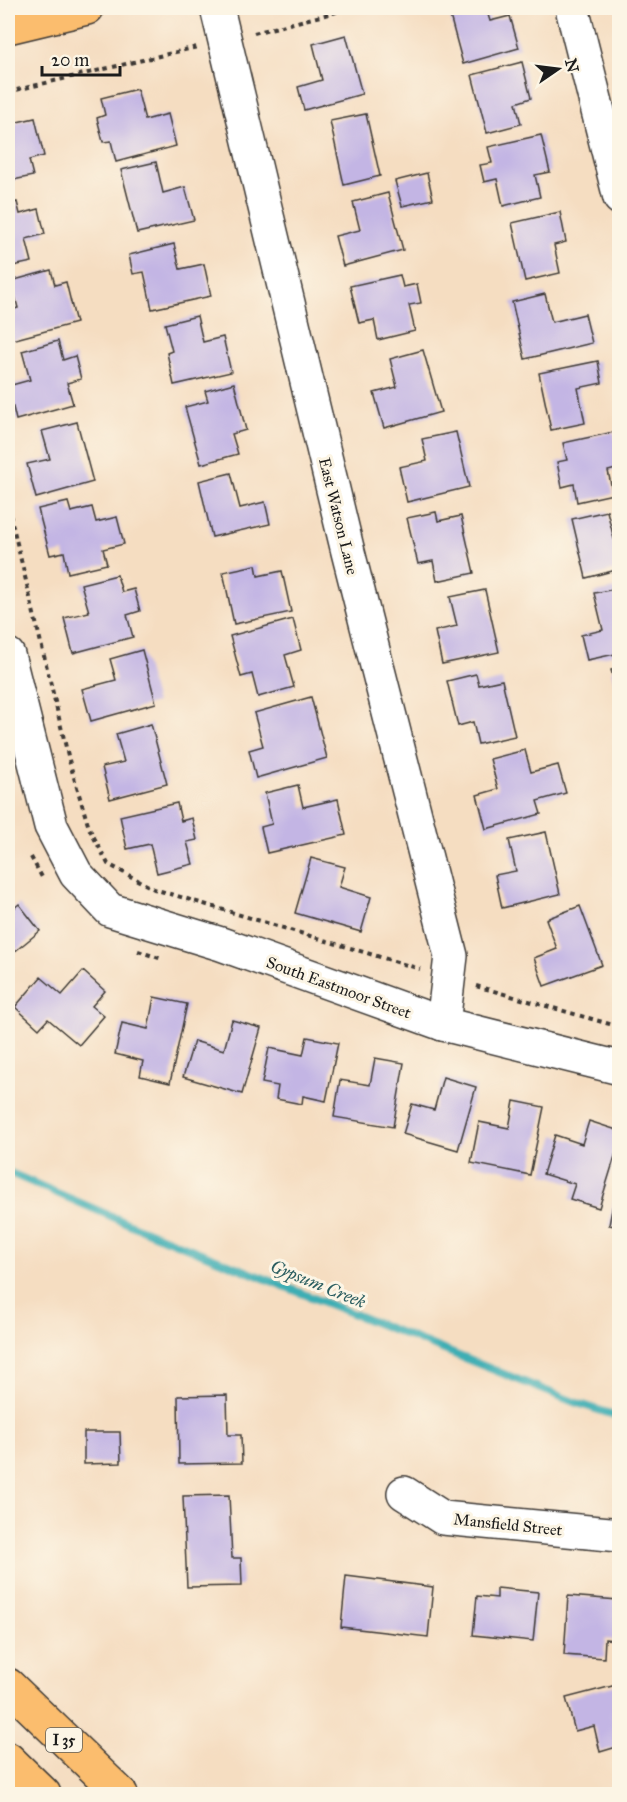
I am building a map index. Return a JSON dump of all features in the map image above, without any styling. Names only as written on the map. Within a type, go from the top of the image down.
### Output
[{"type":"main road","points":[[8,27],[82,8]]},
{"type":"main road","name":"I 35","points":[[8,1685],[121,1794]]},
{"type":"main road","points":[[8,1759],[44,1794]]},
{"type":"street","name":"East Watson Lane","points":[[217,8],[348,552],[451,956],[443,1024]]},
{"type":"street","points":[[572,8],[620,198]]},
{"type":"street","name":"South Eastmoor Street","points":[[8,655],[51,826],[76,874],[110,910],[220,944],[443,1024],[620,1068]]},
{"type":"street","name":"Mansfield Street","points":[[404,1493],[443,1518],[620,1535]]},
{"type":"path","points":[[8,92],[352,8]]},
{"type":"path","points":[[8,506],[70,764],[89,828],[108,864],[154,889],[620,1027]]},
{"type":"building","points":[[464,8],[486,8],[490,21],[510,16],[519,48],[463,64],[449,12]]},
{"type":"building","points":[[346,35],[362,94],[304,110],[298,87],[322,80],[313,44]]},
{"type":"building","points":[[522,62],[531,98],[516,103],[521,124],[487,133],[472,75]]},
{"type":"building","points":[[137,89],[145,120],[168,114],[176,146],[116,162],[111,141],[103,142],[97,118],[105,115],[101,98]]},
{"type":"building","points":[[366,114],[380,176],[344,185],[330,121]]},
{"type":"building","points":[[35,118],[44,156],[29,160],[33,176],[8,181],[8,124]]},
{"type":"building","points":[[541,135],[550,172],[535,175],[540,197],[503,206],[497,179],[484,182],[480,165],[492,163],[488,147]]},
{"type":"building","points":[[156,162],[163,193],[185,187],[194,220],[137,233],[121,170]]},
{"type":"building","points":[[427,173],[433,199],[402,206],[395,181]]},
{"type":"building","points":[[388,193],[403,250],[343,266],[335,236],[360,230],[353,202]]},
{"type":"building","points":[[17,202],[20,214],[39,209],[45,234],[26,239],[32,262],[8,267],[8,204]]},
{"type":"building","points":[[560,212],[566,242],[554,245],[560,273],[525,281],[512,223]]},
{"type":"building","points":[[174,244],[180,269],[204,264],[211,296],[152,309],[144,272],[133,274],[129,255]]},
{"type":"building","points":[[51,270],[55,285],[66,282],[76,323],[8,341],[8,311],[18,308],[11,281]]},
{"type":"building","points":[[400,275],[403,287],[417,284],[421,303],[409,305],[415,331],[378,340],[374,320],[359,323],[350,286]]},
{"type":"building","points":[[545,294],[552,322],[585,314],[592,343],[525,359],[512,302]]},
{"type":"building","points":[[197,316],[203,342],[223,337],[231,372],[174,385],[167,353],[172,351],[165,324]]},
{"type":"building","points":[[58,341],[63,360],[75,356],[81,379],[67,383],[73,404],[16,420],[8,386],[30,380],[22,351]]},
{"type":"building","points":[[423,350],[441,412],[384,428],[374,393],[397,387],[390,359]]},
{"type":"building","points":[[598,361],[602,383],[578,388],[585,423],[551,430],[539,373]]},
{"type":"building","points":[[234,383],[246,430],[232,434],[238,454],[201,464],[185,407],[208,401],[205,391]]},
{"type":"building","points":[[77,422],[93,482],[36,498],[27,464],[50,459],[42,431]]},
{"type":"building","points":[[456,432],[469,487],[407,502],[399,467],[427,461],[422,439]]},
{"type":"building","points":[[614,432],[620,457],[620,468],[608,471],[613,494],[577,502],[574,484],[562,487],[557,462],[567,460],[563,443]]},
{"type":"building","points":[[231,473],[240,508],[265,502],[270,524],[212,537],[199,481]]},
{"type":"building","points":[[68,502],[71,512],[92,507],[96,522],[117,517],[124,544],[103,549],[107,564],[68,573],[64,552],[50,555],[38,509]]},
{"type":"building","points":[[607,511],[614,539],[620,538],[620,569],[586,578],[572,519]]},
{"type":"building","points":[[436,512],[438,521],[461,516],[474,573],[437,581],[433,561],[418,564],[407,518]]},
{"type":"building","points":[[256,565],[258,576],[282,571],[291,612],[234,624],[223,572]]},
{"type":"building","points":[[117,575],[122,592],[134,589],[140,611],[127,615],[133,637],[73,653],[64,618],[89,612],[81,584]]},
{"type":"building","points":[[620,588],[620,653],[587,660],[581,635],[603,630],[594,593]]},
{"type":"building","points":[[485,590],[499,652],[442,664],[435,631],[457,626],[450,597]]},
{"type":"building","points":[[293,619],[301,650],[285,655],[294,687],[258,697],[252,674],[241,677],[230,636]]},
{"type":"building","points":[[142,650],[156,703],[91,721],[82,689],[116,680],[110,659]]},
{"type":"building","points":[[620,668],[620,699],[619,699],[611,670]]},
{"type":"building","points":[[476,674],[479,685],[502,680],[515,736],[478,744],[473,722],[458,726],[447,681]]},
{"type":"building","points":[[311,697],[327,758],[256,778],[249,750],[263,746],[254,713]]},
{"type":"building","points":[[151,724],[167,784],[110,799],[102,767],[124,762],[116,734]]},
{"type":"building","points":[[525,750],[531,772],[558,765],[566,793],[537,801],[541,814],[486,829],[477,795],[498,789],[490,759]]},
{"type":"building","points":[[298,785],[303,807],[338,799],[346,835],[267,853],[261,827],[272,824],[265,793]]},
{"type":"building","points":[[177,803],[181,821],[192,818],[197,840],[187,842],[193,864],[157,873],[150,844],[127,849],[120,816]]},
{"type":"building","points":[[546,832],[560,894],[502,908],[495,875],[516,871],[509,840]]},
{"type":"building","points":[[311,858],[345,867],[339,887],[371,897],[361,932],[295,913]]},
{"type":"building","points":[[19,904],[40,931],[8,957],[8,913]]},
{"type":"building","points":[[580,906],[602,965],[544,986],[534,958],[557,949],[546,919]]},
{"type":"building","points":[[83,971],[105,991],[92,1006],[104,1016],[79,1045],[48,1019],[39,1029],[15,1007],[41,977],[62,995]]},
{"type":"building","points":[[154,997],[187,1004],[170,1083],[140,1076],[143,1061],[115,1054],[122,1023],[148,1029]]},
{"type":"building","points":[[232,1020],[261,1028],[242,1094],[183,1077],[194,1041],[224,1050]]},
{"type":"building","points":[[307,1037],[338,1043],[326,1101],[303,1096],[302,1104],[276,1099],[278,1086],[262,1083],[269,1048],[303,1055]]},
{"type":"building","points":[[375,1058],[404,1063],[393,1127],[334,1117],[340,1080],[370,1085]]},
{"type":"building","points":[[443,1077],[476,1087],[458,1150],[403,1134],[412,1104],[434,1110]]},
{"type":"building","points":[[514,1101],[544,1107],[530,1175],[471,1163],[479,1122],[509,1128]]},
{"type":"building","points":[[589,1121],[620,1131],[620,1140],[599,1208],[570,1199],[575,1184],[543,1174],[555,1135],[582,1144]]},
{"type":"building","points":[[618,1179],[620,1179],[620,1227],[609,1225]]},
{"type":"building","points":[[227,1395],[228,1435],[241,1435],[242,1463],[179,1464],[178,1396]]},
{"type":"building","points":[[84,1432],[120,1432],[121,1463],[84,1464]]},
{"type":"building","points":[[229,1495],[232,1558],[241,1558],[242,1586],[187,1587],[183,1496]]},
{"type":"building","points":[[346,1576],[433,1587],[428,1637],[341,1627]]},
{"type":"building","points":[[497,1588],[538,1592],[533,1641],[473,1635],[477,1596],[497,1598]]},
{"type":"building","points":[[568,1596],[618,1600],[615,1640],[605,1639],[604,1658],[564,1655]]},
{"type":"building","points":[[620,1684],[620,1746],[600,1752],[594,1726],[575,1731],[566,1698]]},
{"type":"waterway","name":"Gypsum Creek","points":[[8,1172],[141,1229],[574,1402],[620,1417]]}]
